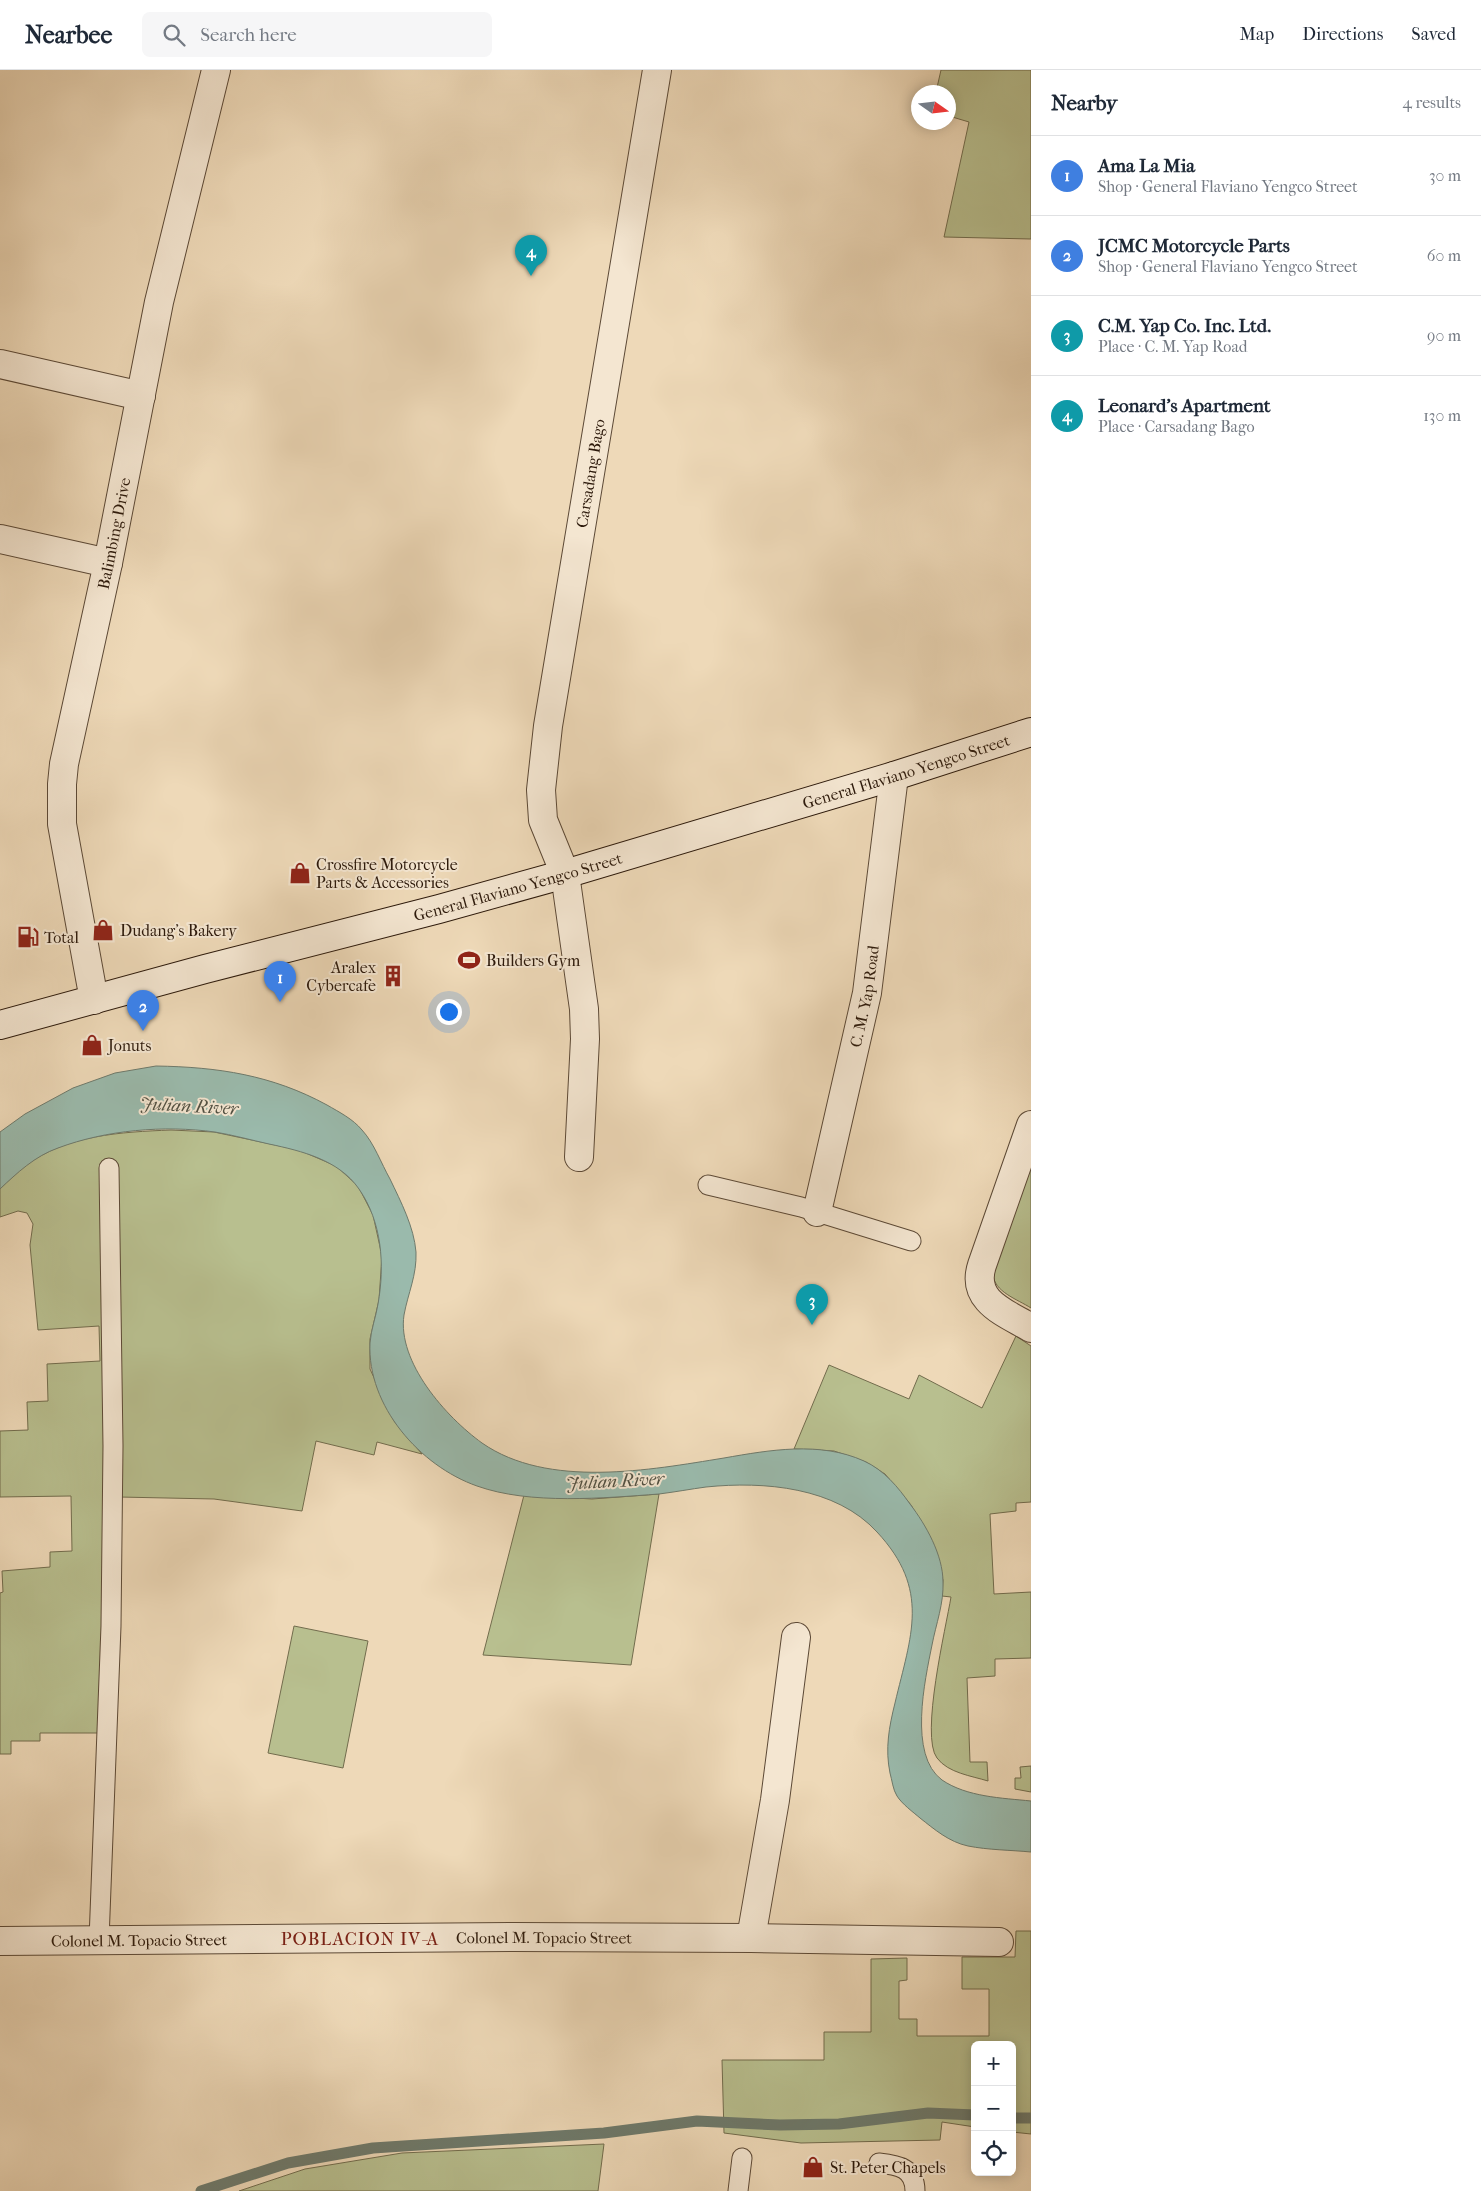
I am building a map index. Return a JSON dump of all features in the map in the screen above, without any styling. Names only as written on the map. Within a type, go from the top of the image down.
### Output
[{"type":"street","name":"Balimbing Drive","points":[[94,1000],[62,824],[62,784],[68,744],[108,563],[159,302],[216,70]]},
{"type":"street","name":"Carsadang Bago","points":[[579,1157],[586,1039],[582,992],[565,874],[543,820],[540,790],[548,726],[657,70]]},
{"type":"street","points":[[0,364],[141,396]]},
{"type":"street","points":[[0,539],[108,563]]},
{"type":"street","name":"General Flaviano Yengco Street","points":[[0,1025],[565,874],[894,776],[1031,732]]},
{"type":"street","name":"C. M. Yap Road","points":[[816,1212],[867,993],[894,776]]},
{"type":"street","points":[[1031,1125],[978,1280],[980,1289],[989,1302],[1031,1328]]},
{"type":"street","points":[[751,1938],[775,1800],[796,1637]]},
{"type":"street","name":"Colonel M. Topacio Street","points":[[0,1941],[751,1938],[999,1942]]},
{"type":"lane","points":[[99,1940],[112,1626],[113,1446],[108,1168]]},
{"type":"lane","points":[[708,1185],[816,1212],[911,1241]]},
{"type":"lane","points":[[738,2191],[742,2158]]},
{"type":"lane","points":[[879,2163],[904,2168],[911,2174],[914,2180],[915,2191]]},
{"type":"green space","points":[[941,70],[1031,70],[1031,239],[944,237],[969,122],[956,118],[956,85],[938,85]]},
{"type":"green space","points":[[171,1130],[214,1132],[299,1150],[336,1166],[358,1186],[373,1215],[382,1256],[379,1300],[370,1339],[370,1369],[394,1421],[422,1454],[377,1442],[374,1455],[316,1441],[302,1511],[214,1499],[119,1497],[114,1733],[40,1733],[40,1741],[11,1741],[11,1754],[0,1754],[0,1593],[3,1592],[2,1571],[50,1567],[50,1552],[72,1551],[71,1496],[0,1497],[0,1431],[28,1430],[27,1402],[48,1401],[47,1364],[100,1361],[99,1326],[38,1330],[30,1245],[33,1224],[27,1213],[18,1211],[0,1217],[0,1189],[26,1165],[59,1147],[77,1141],[114,1134]]},
{"type":"green space","points":[[1031,1167],[1031,1308],[997,1286],[993,1274]]},
{"type":"green space","points":[[1016,1336],[1031,1346],[1031,1502],[1016,1503],[1016,1511],[990,1514],[994,1594],[1031,1592],[1031,1658],[995,1659],[995,1676],[967,1678],[970,1762],[987,1762],[988,1781],[954,1771],[947,1767],[937,1758],[933,1746],[931,1728],[936,1680],[951,1597],[942,1596],[943,1580],[931,1539],[911,1505],[885,1474],[866,1462],[834,1451],[794,1449],[829,1365],[909,1399],[919,1375],[982,1408]]},
{"type":"green space","points":[[659,1494],[631,1665],[483,1655],[524,1495],[592,1499]]},
{"type":"green space","points":[[294,1626],[368,1641],[343,1768],[268,1753]]},
{"type":"green space","points":[[1031,1766],[1031,1792],[1015,1789],[1015,1778],[1021,1778],[1020,1767]]},
{"type":"green space","points":[[1016,1931],[1031,1931],[1031,2134],[1016,2132],[1016,2041],[971,2041],[971,2126],[942,2122],[940,2140],[801,2143],[724,2133],[722,2060],[824,2060],[824,2032],[871,2032],[871,1959],[907,1958],[907,1980],[899,1981],[899,2019],[917,2019],[917,2036],[989,2036],[989,1989],[962,1989],[962,1957],[1015,1957]]},
{"type":"green space","points":[[604,2144],[598,2191],[239,2191],[305,2169],[402,2153]]},
{"type":"water","name":"Julian River","points":[[156,1066],[223,1071],[286,1086],[327,1105],[350,1119],[362,1130],[374,1147],[398,1197],[410,1224],[415,1243],[416,1260],[414,1276],[404,1315],[404,1333],[408,1351],[427,1387],[454,1419],[482,1443],[508,1457],[537,1466],[568,1471],[632,1471],[759,1452],[812,1449],[847,1455],[864,1461],[884,1474],[901,1491],[922,1521],[937,1551],[942,1572],[942,1598],[923,1697],[922,1736],[925,1753],[932,1768],[942,1780],[952,1786],[985,1796],[1031,1801],[1031,1852],[976,1847],[954,1841],[942,1835],[920,1818],[896,1794],[889,1764],[888,1738],[911,1634],[911,1594],[905,1574],[894,1553],[877,1532],[860,1517],[841,1505],[820,1496],[798,1490],[751,1485],[728,1485],[659,1494],[591,1498],[567,1499],[520,1496],[477,1486],[456,1477],[417,1449],[401,1431],[377,1389],[371,1366],[370,1343],[380,1289],[380,1244],[373,1215],[367,1202],[351,1179],[341,1171],[319,1158],[307,1154],[235,1136],[196,1130],[156,1129],[115,1133],[76,1142],[50,1151],[34,1160],[0,1189],[0,1132],[25,1114],[73,1088],[115,1073]]},
{"type":"waterway","points":[[201,2191],[288,2163],[373,2148],[604,2133],[697,2121],[780,2125],[839,2124],[928,2113],[971,2115]]},
{"type":"waterway","points":[[1016,2118],[1031,2118]]},
{"type":"place","name":"Leonard's Apartment","points":[[531,276]]},
{"type":"place","name":"Crossfire Motorcycle Parts & Accessories","points":[[300,873]]},
{"type":"place","name":"Dudang's Bakery","points":[[103,930]]},
{"type":"place","name":"Total","points":[[28,937]]},
{"type":"place","name":"Builders Gym","points":[[469,960]]},
{"type":"place","name":"Aralex Cybercafe","points":[[393,976]]},
{"type":"place","name":"Ama La Mia","points":[[280,1002]]},
{"type":"place","name":"JCMC Motorcycle Parts","points":[[143,1031]]},
{"type":"place","name":"Jonuts","points":[[92,1045]]},
{"type":"place","name":"C.M. Yap Co. Inc. Ltd.","points":[[812,1325]]},
{"type":"place","name":"St. Peter Chapels","points":[[813,2167]]},
{"type":"district","name":"POBLACION IV-A","points":[[360,1939]]}]
